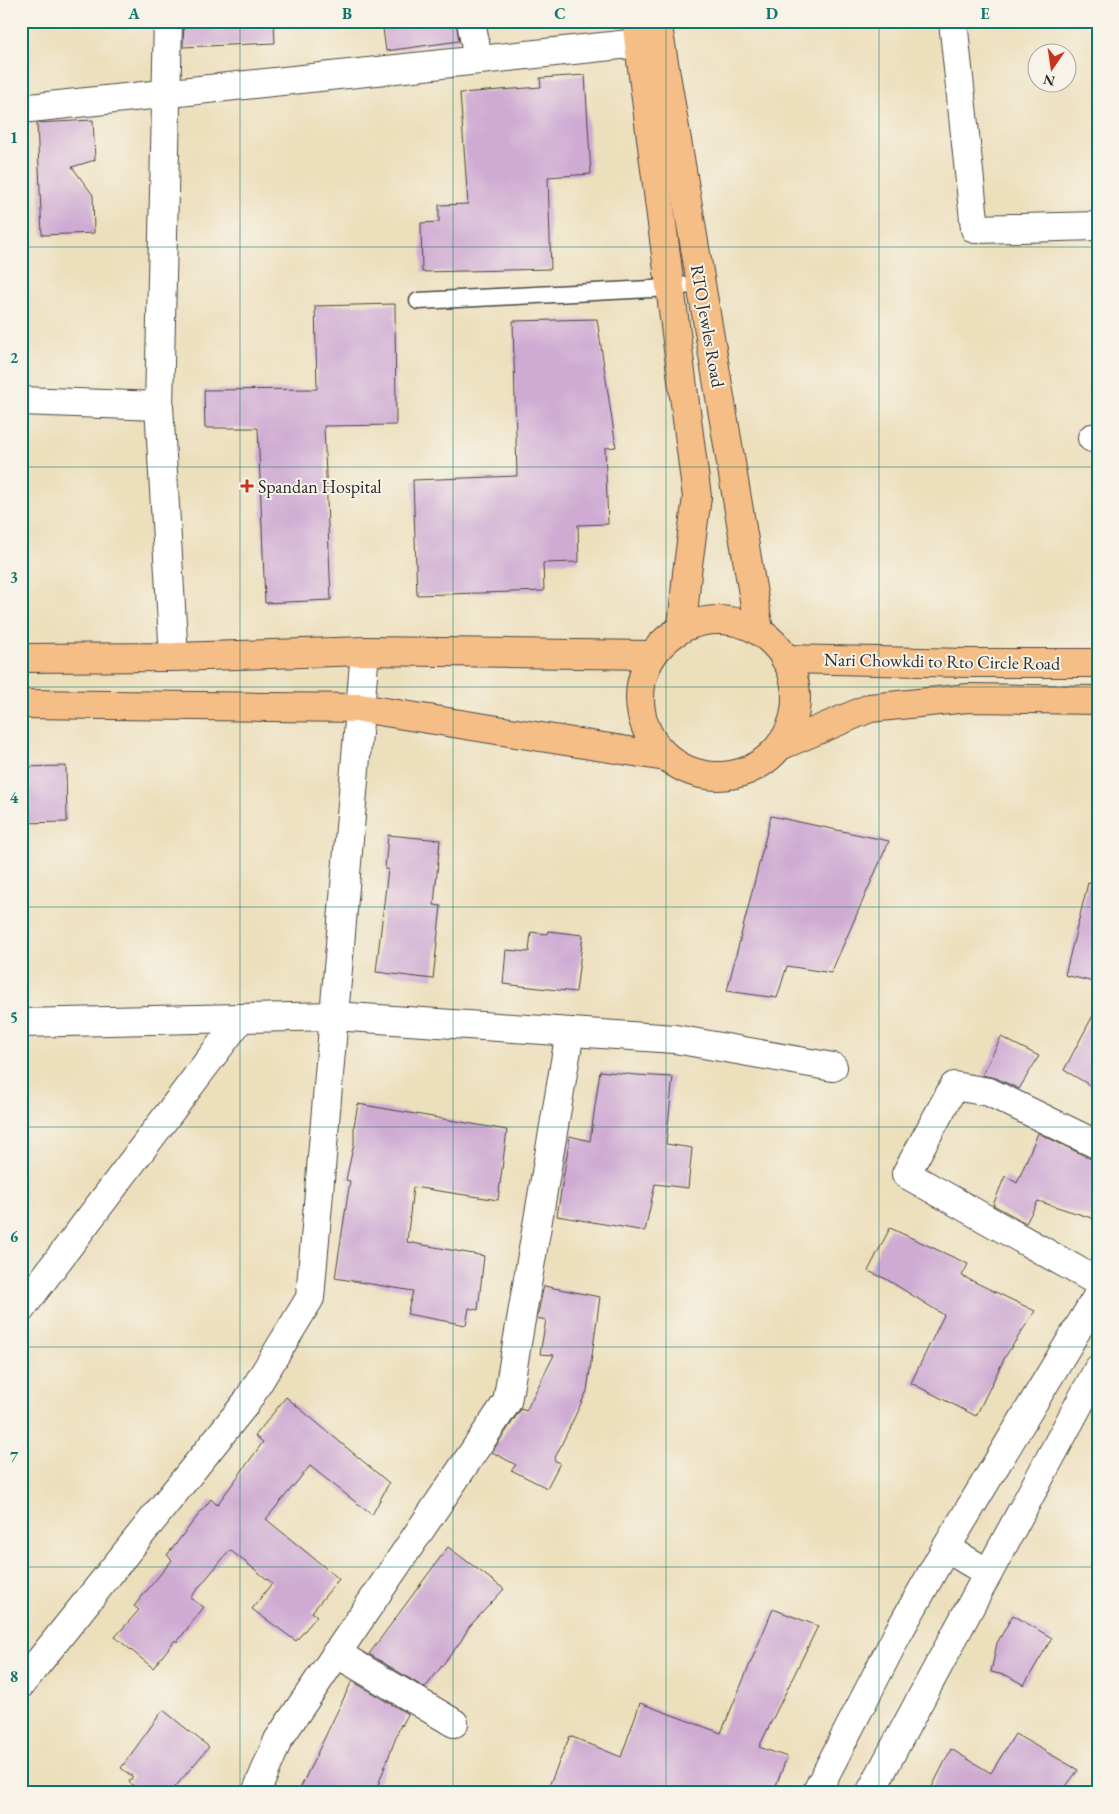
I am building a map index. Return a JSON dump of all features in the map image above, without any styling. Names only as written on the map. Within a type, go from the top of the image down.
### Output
[{"type":"main road","name":"RTO Jewles Road","points":[[657,21],[759,630]]},
{"type":"main road","name":"RTO Jewles Road","points":[[637,32],[697,498],[682,627]]},
{"type":"main road","points":[[708,619],[734,620],[759,630],[779,648],[785,658],[792,671],[797,697],[793,723],[780,746],[762,763],[738,774],[713,776],[687,770],[666,757],[649,738],[640,714],[639,688],[646,663],[661,643],[682,627],[708,619]]},
{"type":"main road","points":[[21,658],[174,657],[366,651],[652,655]]},
{"type":"main road","name":"Nari Chowkdi to Rto Circle Road","points":[[785,658],[968,663],[1098,663]]},
{"type":"main road","points":[[780,746],[870,708],[968,698],[1098,700]]},
{"type":"main road","points":[[21,704],[360,708],[666,757]]},
{"type":"street","points":[[168,21],[168,94],[159,406],[174,657]]},
{"type":"street","points":[[472,21],[478,60]]},
{"type":"street","points":[[953,21],[975,229],[1098,226]]},
{"type":"street","points":[[21,109],[478,60],[637,32]]},
{"type":"street","points":[[21,401],[159,406]]},
{"type":"street","points":[[21,1684],[246,1403],[310,1298],[366,651]]},
{"type":"street","points":[[21,1023],[334,1016],[676,1039],[833,1067]]},
{"type":"street","points":[[21,1309],[241,1018]]},
{"type":"street","points":[[256,1793],[278,1740],[508,1402],[570,1032]]},
{"type":"street","points":[[1098,1145],[989,1092],[954,1086],[906,1174],[1098,1282]]},
{"type":"street","points":[[816,1793],[898,1633],[946,1548],[1098,1295]]},
{"type":"street","points":[[870,1793],[1098,1369]]},
{"type":"street","points":[[946,1548],[988,1572]]},
{"type":"street","points":[[336,1653],[454,1723]]},
{"type":"lane","points":[[418,301],[670,288],[700,283]]},
{"type":"building","points":[[184,21],[274,21],[275,43],[183,47]]},
{"type":"building","points":[[382,21],[456,21],[459,41],[386,51]]},
{"type":"building","points":[[585,75],[591,174],[548,177],[551,269],[422,272],[421,223],[439,222],[439,205],[468,204],[460,93],[541,87],[540,78]]},
{"type":"building","points":[[93,120],[95,160],[72,167],[93,195],[94,233],[42,235],[37,123]]},
{"type":"building","points":[[395,304],[396,425],[324,426],[331,600],[265,603],[258,428],[205,428],[204,390],[317,389],[315,306]]},
{"type":"building","points":[[597,319],[616,447],[605,448],[608,524],[578,525],[579,562],[543,563],[544,591],[417,595],[413,480],[517,476],[513,321]]},
{"type":"building","points":[[66,766],[67,822],[21,823],[21,767]]},
{"type":"building","points":[[771,816],[889,841],[831,973],[787,966],[777,998],[727,991]]},
{"type":"building","points":[[388,835],[440,840],[434,905],[441,906],[433,979],[376,972],[388,869],[385,869]]},
{"type":"building","points":[[1088,883],[1098,884],[1098,983],[1065,975]]},
{"type":"building","points":[[548,931],[583,935],[576,992],[503,984],[506,950],[529,952],[531,932],[547,934]]},
{"type":"building","points":[[1098,1006],[1098,1090],[1064,1070]]},
{"type":"building","points":[[1001,1037],[1039,1056],[1019,1089],[996,1078],[982,1075]]},
{"type":"building","points":[[600,1071],[673,1077],[666,1144],[692,1148],[688,1188],[655,1184],[645,1231],[557,1216],[570,1136],[590,1141]]},
{"type":"building","points":[[358,1104],[507,1130],[498,1200],[413,1187],[407,1242],[484,1256],[478,1310],[469,1308],[466,1325],[407,1314],[413,1291],[335,1278],[350,1181],[346,1180],[354,1143],[354,1126]]},
{"type":"building","points":[[1038,1133],[1091,1159],[1098,1160],[1098,1220],[1038,1201],[1026,1223],[993,1205],[1005,1176],[1017,1183]]},
{"type":"building","points":[[890,1228],[968,1264],[962,1276],[1035,1311],[1005,1357],[976,1416],[911,1383],[944,1315],[886,1279],[868,1271]]},
{"type":"building","points":[[544,1286],[600,1297],[587,1391],[554,1460],[560,1463],[547,1488],[511,1470],[516,1465],[492,1452],[521,1409],[526,1411],[554,1355],[540,1354],[546,1320],[537,1318]]},
{"type":"building","points":[[286,1397],[389,1483],[372,1515],[310,1466],[266,1519],[339,1579],[312,1612],[317,1616],[296,1641],[252,1609],[272,1583],[230,1550],[190,1598],[204,1607],[177,1642],[175,1640],[153,1668],[115,1637],[139,1610],[134,1606],[172,1560],[167,1555],[211,1499],[217,1505],[263,1442],[255,1436]]},
{"type":"building","points":[[448,1547],[504,1589],[469,1627],[461,1641],[425,1688],[369,1654]]},
{"type":"building","points":[[773,1609],[818,1626],[759,1747],[787,1757],[773,1793],[546,1793],[570,1736],[621,1757],[640,1703],[721,1733]]},
{"type":"building","points":[[1013,1615],[1052,1638],[1024,1685],[1008,1676],[991,1672],[997,1643]]},
{"type":"building","points":[[352,1681],[408,1714],[402,1726],[401,1724],[375,1793],[298,1793]]},
{"type":"building","points":[[163,1710],[209,1747],[170,1793],[142,1793],[129,1782],[133,1777],[121,1768]]},
{"type":"building","points":[[1015,1734],[1078,1770],[1061,1793],[929,1793],[951,1749],[991,1773]]},
{"type":"place","name":"Spandan Hospital","points":[[247,486]]}]
